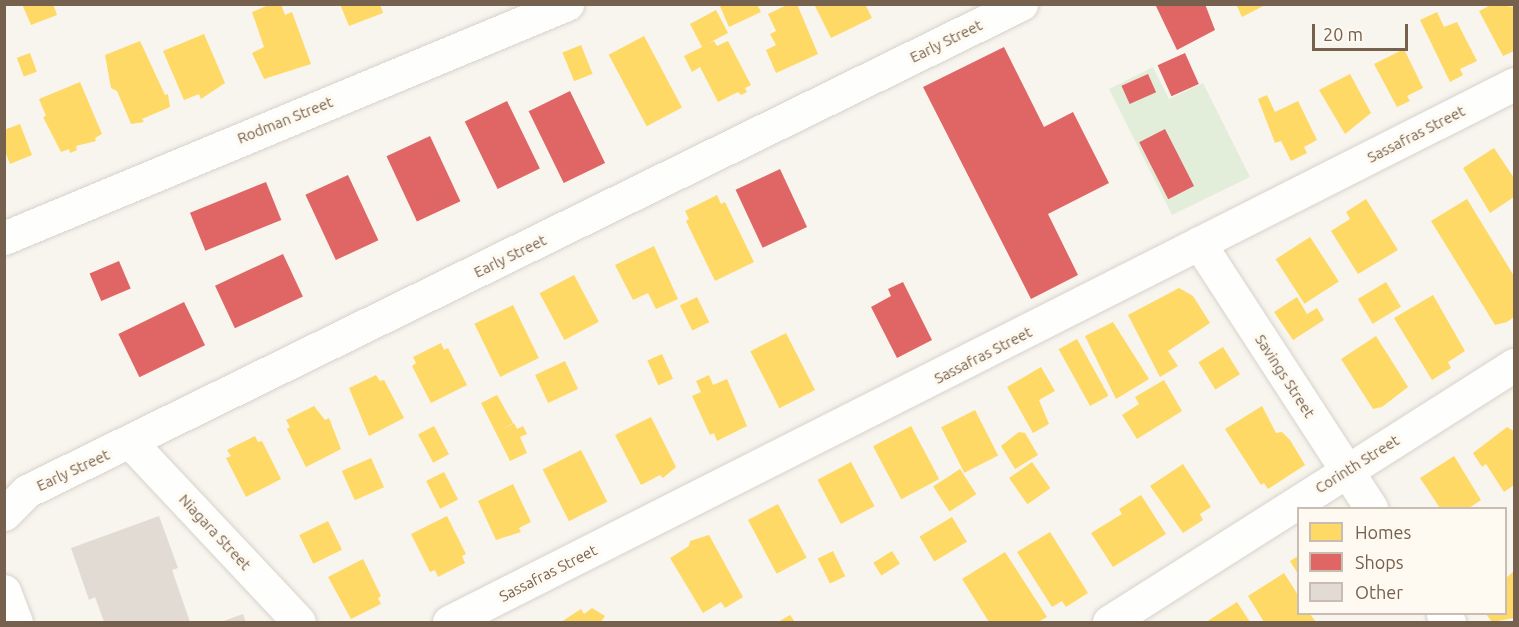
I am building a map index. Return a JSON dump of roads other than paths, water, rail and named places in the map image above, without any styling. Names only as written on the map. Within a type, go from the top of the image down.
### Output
[{"type":"street","name":"Rodman Street","points":[[4,238],[567,4]]},
{"type":"street","name":"Early Street","points":[[4,514],[27,491],[131,443],[1020,4]]},
{"type":"street","name":"Sassafras Street","points":[[449,622],[900,398],[1199,243],[1515,84]]},
{"type":"street","name":"Savings Street","points":[[1199,243],[1370,507]]},
{"type":"street","name":"Corinth Street","points":[[1109,622],[1515,365]]},
{"type":"street","name":"Niagara Street","points":[[131,443],[299,622]]},
{"type":"street","points":[[4,591],[16,622]]}]
